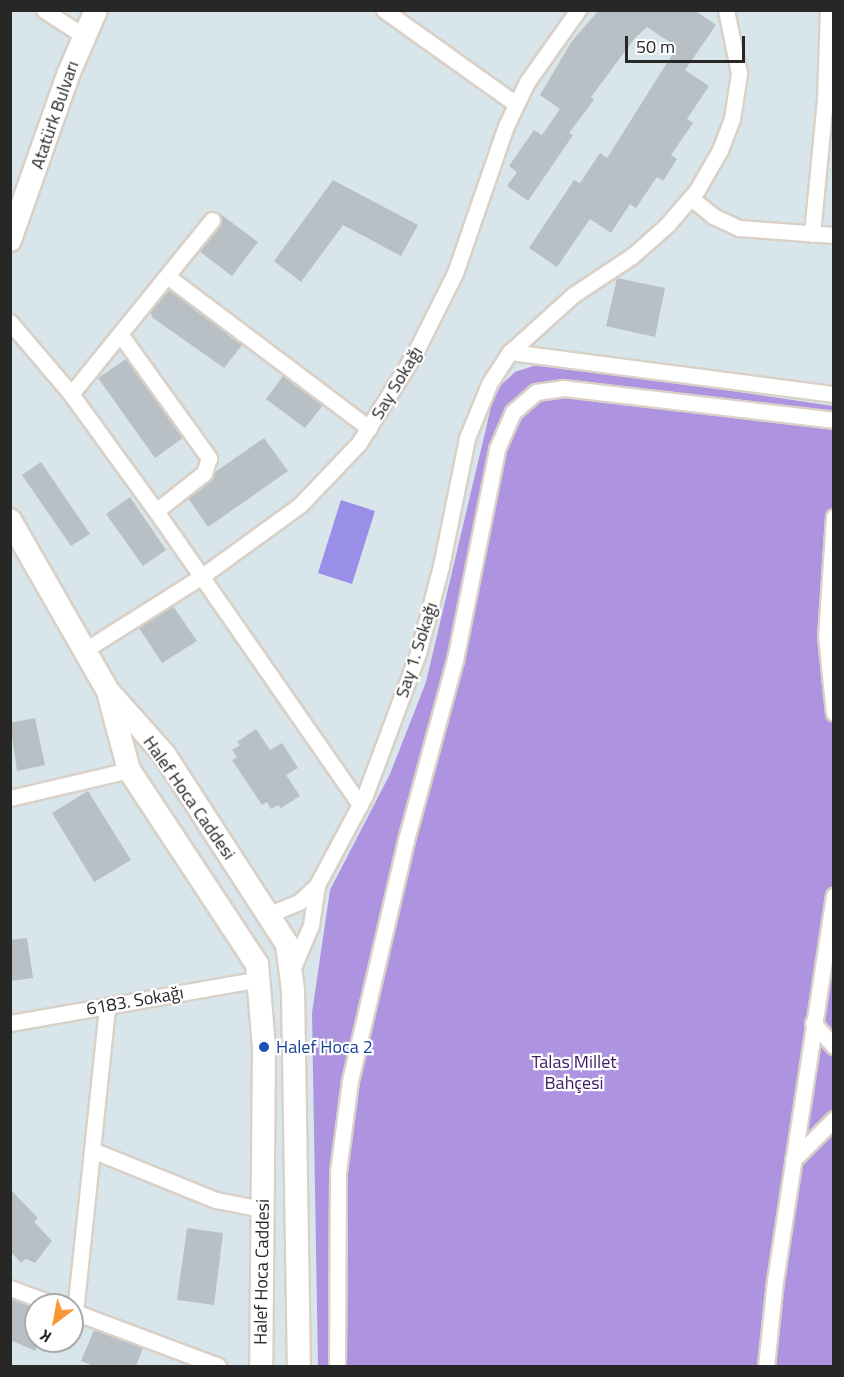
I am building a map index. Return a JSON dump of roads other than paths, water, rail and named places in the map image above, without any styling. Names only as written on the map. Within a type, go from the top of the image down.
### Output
[{"type":"main road","name":"Atatürk Bulvarı","points":[[13,231],[84,36],[96,10]]},
{"type":"main road","points":[[10,520],[108,691]]},
{"type":"main road","name":"Halef Hoca Caddesi","points":[[108,691],[129,770],[257,964],[264,1047],[261,1366]]},
{"type":"main road","name":"Halef Hoca Caddesi","points":[[108,691],[164,754],[287,944],[291,972],[299,1366]]},
{"type":"street","points":[[44,10],[84,36]]},
{"type":"street","points":[[384,10],[516,104]]},
{"type":"street","name":"Say Sokağı","points":[[85,650],[202,576],[300,505],[341,464],[369,428],[415,353],[454,273],[516,104],[539,61],[578,10]]},
{"type":"street","name":"Say 1. Sokağı","points":[[267,915],[299,902],[317,885],[360,805],[426,625],[473,420],[489,384],[510,352],[573,295],[650,241],[691,198],[720,150],[736,103],[739,58],[726,10]]},
{"type":"street","points":[[812,234],[825,99],[828,10]]},
{"type":"street","points":[[691,198],[713,216],[739,228],[834,236]]},
{"type":"street","points":[[71,394],[212,220]]},
{"type":"street","points":[[167,276],[369,428]]},
{"type":"street","points":[[10,322],[71,394],[156,511],[360,805]]},
{"type":"street","points":[[120,334],[209,458],[204,473],[156,511]]},
{"type":"street","points":[[510,352],[834,394]]},
{"type":"street","points":[[337,1366],[338,1172],[350,1081],[401,859],[456,660],[497,449],[513,412],[536,392],[563,388],[834,420]]},
{"type":"street","points":[[834,517],[826,636],[834,713]]},
{"type":"street","points":[[10,798],[129,770]]},
{"type":"street","points":[[291,972],[311,925],[317,885]]},
{"type":"street","points":[[766,1366],[793,1160],[834,894]]},
{"type":"street","name":"6183. Sokağı","points":[[10,1023],[259,979]]},
{"type":"street","points":[[76,1293],[107,1006]]},
{"type":"street","points":[[813,1023],[834,1046]]},
{"type":"street","points":[[793,1160],[834,1119]]},
{"type":"street","points":[[92,1150],[216,1200],[262,1209]]},
{"type":"street","points":[[84,1315],[218,1366]]},
{"type":"place","name":"Halef Hoca 2","points":[[264,1047]]},
{"type":"park label","name":"Talas Millet Bahçesi","points":[[574,1073]]}]
